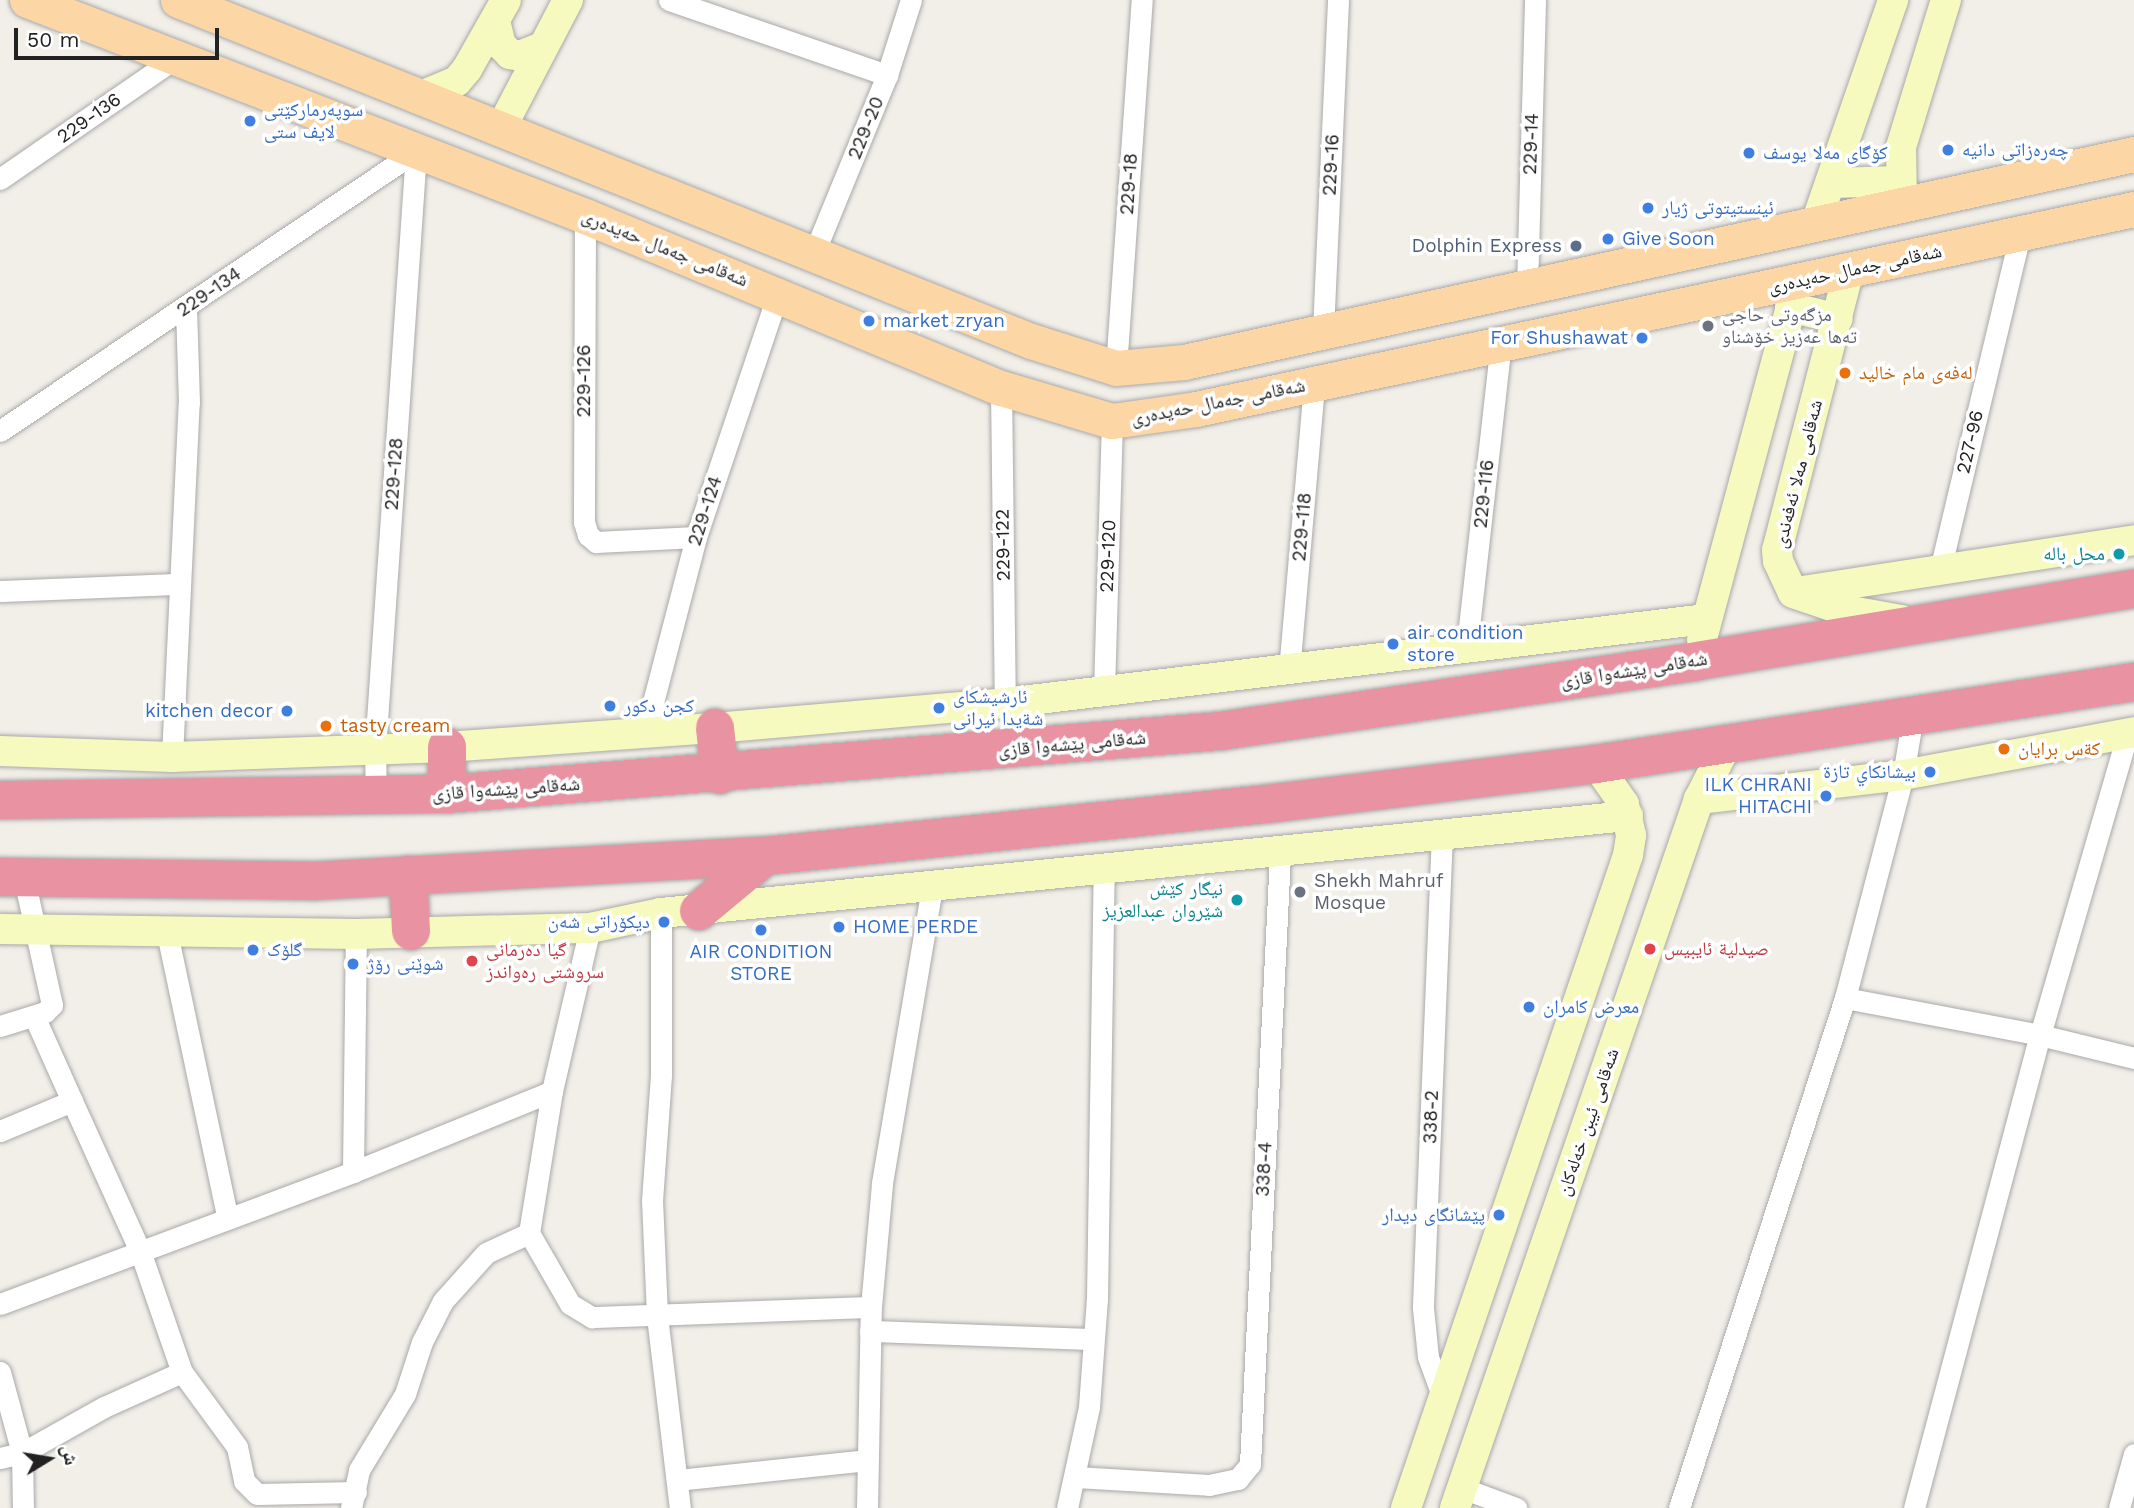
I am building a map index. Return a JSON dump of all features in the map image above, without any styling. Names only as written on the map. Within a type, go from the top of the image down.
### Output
[{"type":"highway","name":"شەقامی پێشەوا قازی","points":[[0,800],[447,794],[720,775],[1220,731],[1697,661],[1915,622],[2134,589]]},
{"type":"highway","points":[[12,878],[312,881],[765,856],[1266,804],[1596,764],[1729,740],[1913,716],[2134,682]]},
{"type":"highway","points":[[715,729],[720,775]]},
{"type":"highway","points":[[447,747],[447,794]]},
{"type":"highway","points":[[699,911],[765,856]]},
{"type":"highway","points":[[408,875],[411,931]]},
{"type":"main road","name":"شەقامی جەمال حەیدەری","points":[[27,0],[585,216],[778,293],[1000,388],[1112,421],[1501,344],[1794,294],[1849,270],[2134,209]]},
{"type":"main road","points":[[178,0],[313,52],[416,98],[814,253],[1031,341],[1116,368],[1184,362],[1527,288],[1817,220],[1901,192],[2134,153]]},
{"type":"main road","points":[[1407,313],[1415,361]]},
{"type":"street","points":[[500,130],[568,0]]},
{"type":"street","points":[[669,0],[887,75]]},
{"type":"street","name":"229-20","points":[[814,253],[887,75],[911,0]]},
{"type":"street","name":"229-18","points":[[1116,368],[1142,0]]},
{"type":"street","name":"229-16","points":[[1323,331],[1338,0]]},
{"type":"street","name":"229-14","points":[[1527,288],[1535,0]]},
{"type":"street","points":[[1817,220],[1893,0]]},
{"type":"street","points":[[1832,183],[1901,192],[1901,147],[1946,0]]},
{"type":"street","points":[[416,98],[457,81],[501,10]]},
{"type":"street","points":[[501,10],[501,46],[510,54],[520,56],[542,47]]},
{"type":"street","name":"229-136","points":[[0,179],[177,57]]},
{"type":"street","name":"229-134","points":[[0,430],[186,309],[416,151]]},
{"type":"street","name":"229-128","points":[[376,797],[375,750],[416,151]]},
{"type":"street","name":"229-126","points":[[585,216],[584,522],[588,535],[596,542],[696,537]]},
{"type":"street","name":"227-96","points":[[1940,570],[2020,233]]},
{"type":"street","name":"شەقامی مەلا ئەفەندی","points":[[1793,593],[1780,573],[1777,550],[1849,270]]},
{"type":"street","name":"229-124","points":[[645,733],[696,537],[778,293]]},
{"type":"street","points":[[1697,661],[1794,294],[1838,319]]},
{"type":"street","points":[[172,757],[177,584],[189,404],[186,309]]},
{"type":"street","name":"229-116","points":[[1467,645],[1501,344]]},
{"type":"street","name":"229-118","points":[[1289,671],[1314,383]]},
{"type":"street","name":"229-122","points":[[1000,388],[1005,702]]},
{"type":"street","name":"229-120","points":[[1104,690],[1112,421]]},
{"type":"street","points":[[1793,593],[2134,540]]},
{"type":"street","points":[[0,591],[177,584]]},
{"type":"street","points":[[1793,593],[1840,609],[1915,622]]},
{"type":"street","points":[[0,751],[172,757],[447,747],[715,729],[1005,702],[1289,671],[1467,645],[1706,619]]},
{"type":"street","points":[[1679,1508],[1844,998],[1903,775],[1913,716]]},
{"type":"street","points":[[1699,799],[1903,775],[2131,732],[2039,1035],[1914,1508]]},
{"type":"street","name":"شەقامی ئیبن خەلەکان","points":[[1459,1498],[1699,799],[1729,740]]},
{"type":"street","points":[[1406,1508],[1628,855],[1628,816],[1618,790],[1596,764]]},
{"type":"street","points":[[0,929],[356,934],[590,928],[661,913],[1280,854],[1442,832],[1628,816]]},
{"type":"street","name":"338-2","points":[[1442,832],[1423,1308],[1428,1357],[1443,1398]]},
{"type":"street","name":"338-4","points":[[1076,1477],[1209,1485],[1238,1479],[1250,1464],[1280,854]]},
{"type":"street","points":[[1067,1508],[1076,1477],[1089,1407],[1093,1339],[1104,870]]},
{"type":"street","points":[[0,1026],[46,1012],[54,995],[34,930],[12,878]]},
{"type":"street","points":[[867,1508],[871,1307],[882,1183],[932,886]]},
{"type":"street","points":[[661,913],[661,1075],[652,1200],[657,1316],[680,1508]]},
{"type":"street","points":[[590,928],[552,1091],[529,1233],[578,1312],[592,1317],[657,1316],[871,1307]]},
{"type":"street","points":[[167,933],[229,1219]]},
{"type":"street","points":[[353,1172],[356,934]]},
{"type":"street","points":[[1844,998],[2039,1035],[2134,1058]]},
{"type":"street","points":[[34,1016],[140,1251],[182,1372],[237,1447],[244,1481],[257,1493],[354,1500],[359,1471],[405,1394],[422,1342],[443,1301],[486,1253],[529,1233]]},
{"type":"street","points":[[0,1304],[353,1172],[552,1091]]},
{"type":"street","points":[[0,1131],[72,1101]]},
{"type":"street","points":[[870,1331],[1093,1339]]},
{"type":"street","points":[[0,1372],[22,1453],[23,1508]]},
{"type":"street","points":[[0,1458],[22,1453],[104,1407],[182,1372]]},
{"type":"street","points":[[2119,1508],[2134,1454]]},
{"type":"street","points":[[677,1480],[867,1460]]},
{"type":"street","points":[[1459,1498],[1516,1508]]},
{"type":"place","name":"سوپەرمارکێتی لایف ستی","points":[[250,121]]},
{"type":"place","name":"چەرەزاتی دانیە","points":[[1948,150]]},
{"type":"place","name":"کۆگای مەلا یوسف","points":[[1749,153]]},
{"type":"place","name":"ئینستیتوتی ژیار","points":[[1648,208]]},
{"type":"place","name":"Give Soon","points":[[1608,239]]},
{"type":"place","name":"Dolphin Express","points":[[1576,246]]},
{"type":"place","name":"market zryan","points":[[869,321]]},
{"type":"place","name":"مزگەوتی حاجی تەها عەزیز خۆشناو","points":[[1708,326]]},
{"type":"place","name":"For Shushawat","points":[[1642,338]]},
{"type":"place","name":"لەفەی مام خالید","points":[[1845,373]]},
{"type":"place","name":"محل باله","points":[[2119,554]]},
{"type":"place","name":"air condition store","points":[[1393,644]]},
{"type":"place","name":"كجن دكور","points":[[610,706]]},
{"type":"place","name":"ئارشيشكاى شةيدا ئيرانى","points":[[939,708]]},
{"type":"place","name":"kitchen decor","points":[[287,711]]},
{"type":"place","name":"tasty cream","points":[[326,726]]},
{"type":"place","name":"كةس برايان","points":[[2004,749]]},
{"type":"place","name":"بيشانكاي تازة","points":[[1930,772]]},
{"type":"place","name":"ILK CHRANI HITACHI","points":[[1826,796]]},
{"type":"place","name":"Shekh Mahruf Mosque","points":[[1300,892]]},
{"type":"place","name":"نیگار کێش شێروان عبدالعزیز","points":[[1237,900]]},
{"type":"place","name":"دیکۆراتی شەن","points":[[664,922]]},
{"type":"place","name":"HOME PERDE","points":[[839,927]]},
{"type":"place","name":"AIR CONDITION STORE","points":[[761,930]]},
{"type":"place","name":"صيدلية ئايبيس","points":[[1650,949]]},
{"type":"place","name":"گلۆک","points":[[253,950]]},
{"type":"place","name":"گیا دەرمانی سروشتی رەواندز","points":[[472,961]]},
{"type":"place","name":"شوێنی رۆژ","points":[[353,964]]},
{"type":"place","name":"معرض کامران","points":[[1529,1007]]},
{"type":"place","name":"پێشانگای دیدار","points":[[1499,1215]]}]
